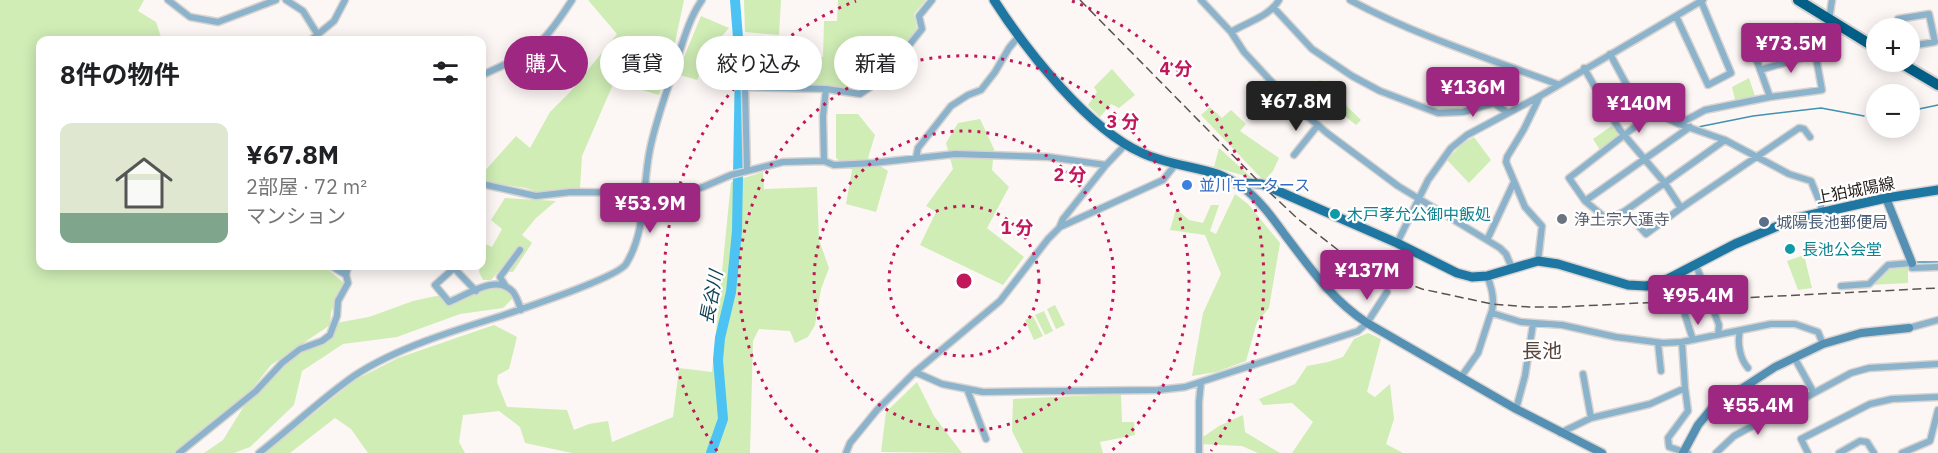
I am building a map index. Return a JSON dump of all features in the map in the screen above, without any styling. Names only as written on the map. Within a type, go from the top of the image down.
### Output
[{"type":"highway","points":[[1798,0],[1866,42]]},
{"type":"highway","points":[[1916,72],[1938,85]]},
{"type":"main road","name":"上狛城陽線","points":[[994,0],[1043,67],[1095,120],[1125,145],[1175,165],[1210,172],[1241,186],[1245,183],[1262,184],[1397,243],[1457,273],[1472,277],[1487,276],[1538,261],[1558,264],[1628,285],[1646,286],[1660,283],[1735,244],[1780,224],[1821,211],[1938,190]]},
{"type":"street","points":[[168,0],[190,17],[218,22],[276,0]]},
{"type":"street","points":[[286,0],[303,11],[318,35],[334,21],[345,0]]},
{"type":"street","points":[[486,73],[520,56],[539,42],[556,24],[572,0]]},
{"type":"street","points":[[259,453],[355,376],[396,354],[429,340],[521,310],[599,280],[625,266],[637,236],[645,194],[649,150],[693,14],[702,0]]},
{"type":"street","points":[[747,171],[745,87],[826,89],[860,94],[882,79],[922,28],[919,16],[932,0]]},
{"type":"street","points":[[1200,0],[1231,32],[1244,52],[1292,103],[1349,151],[1506,254],[1512,268]]},
{"type":"street","points":[[1231,32],[1274,8],[1278,0]]},
{"type":"street","points":[[1350,0],[1410,29],[1557,84]]},
{"type":"street","points":[[1829,20],[1832,0]]},
{"type":"street","points":[[1397,243],[1428,180],[1451,148],[1467,135],[1540,96],[1584,68],[1702,1],[1731,73],[1708,85],[1676,16]]},
{"type":"street","points":[[1274,8],[1312,49],[1352,76],[1380,91],[1438,113],[1463,112],[1494,103],[1508,113]]},
{"type":"street","points":[[1904,18],[1929,14],[1935,42],[1920,44]]},
{"type":"street","points":[[1679,123],[1705,110],[1770,97],[1822,90],[1813,42],[1796,27],[1749,39],[1770,97]]},
{"type":"street","points":[[916,158],[918,148],[951,106],[981,90],[1009,48],[1020,36]]},
{"type":"street","points":[[1610,54],[1637,104],[1725,140],[1789,174],[1811,181],[1821,205],[1821,211]]},
{"type":"street","points":[[1760,70],[1815,54]]},
{"type":"street","points":[[1584,68],[1612,120],[1664,182],[1681,208]]},
{"type":"street","points":[[824,161],[823,116],[826,89]]},
{"type":"street","points":[[1538,261],[1542,226],[1525,207],[1506,162],[1540,96]]},
{"type":"street","points":[[1654,112],[1569,178],[1585,201],[1608,220],[1625,211],[1725,140]]},
{"type":"street","points":[[1294,154],[1318,125]]},
{"type":"street","points":[[1585,201],[1690,127]]},
{"type":"street","points":[[1625,211],[1646,234],[1799,128],[1804,129],[1810,137]]},
{"type":"street","points":[[1060,227],[1106,165],[1125,145]]},
{"type":"street","points":[[486,185],[536,196],[571,192],[681,193],[703,187],[731,175],[783,162],[824,161],[834,165],[955,154],[1037,156],[1106,165]]},
{"type":"street","points":[[846,453],[850,443],[877,410],[915,372],[999,301],[1048,238],[1060,227],[1163,180],[1175,165]]},
{"type":"street","points":[[1487,240],[1514,182]]},
{"type":"street","points":[[1241,186],[1250,192],[1268,213],[1333,296],[1346,309],[1516,410],[1602,453]]},
{"type":"street","points":[[1886,198],[1912,268],[1938,267]]},
{"type":"street","points":[[520,250],[500,277],[514,293],[521,310]]},
{"type":"street","points":[[1841,286],[1869,284],[1888,265],[1912,263]]},
{"type":"street","points":[[1696,265],[1719,326],[1719,335]]},
{"type":"street","points":[[338,270],[346,275]]},
{"type":"street","points":[[179,453],[256,391],[282,363],[300,349],[322,341],[330,335],[337,316],[338,302],[348,283],[347,270]]},
{"type":"street","points":[[452,270],[435,285],[449,303],[495,283],[505,285]]},
{"type":"street","points":[[456,270],[476,291]]},
{"type":"street","points":[[1461,377],[1478,353],[1492,313],[1492,296],[1487,276]]},
{"type":"street","points":[[915,372],[942,384],[984,392],[1158,390],[1185,387],[1358,331],[1367,323],[1387,292]]},
{"type":"street","points":[[1492,313],[1521,322],[1562,326],[1658,343],[1682,342],[1771,324],[1795,324],[1818,332],[1823,344]]},
{"type":"street","points":[[1685,315],[1693,340]]},
{"type":"street","points":[[1682,342],[1688,411],[1668,438],[1667,443],[1669,447],[1685,453],[1698,425],[1712,408],[1761,375],[1794,357],[1823,344],[1861,333],[1909,328],[1938,320]]},
{"type":"street","points":[[1516,410],[1525,376],[1533,324]]},
{"type":"street","points":[[1740,331],[1738,336],[1742,358],[1748,368]]},
{"type":"street","points":[[1658,343],[1661,371]]},
{"type":"street","points":[[1794,357],[1814,393]]},
{"type":"street","points":[[1716,453],[1734,436],[1851,373],[1869,368],[1938,364]]},
{"type":"street","points":[[1582,374],[1591,418]]},
{"type":"street","points":[[1199,453],[1198,402],[1201,382]]},
{"type":"street","points":[[1560,433],[1591,418],[1650,404],[1685,388]]},
{"type":"street","points":[[967,389],[986,439]]},
{"type":"street","points":[[1808,453],[1801,439],[1870,404],[1892,399],[1938,397]]},
{"type":"street","points":[[1902,453],[1930,441],[1935,429],[1938,410]]},
{"type":"street","points":[[1839,453],[1860,441],[1867,442],[1874,453]]},
{"type":"green space","points":[[0,0],[144,0],[138,11],[156,22],[161,36],[36,36],[36,270],[329,270],[344,283],[331,312],[330,325],[271,365],[253,388],[174,453],[0,453]]},
{"type":"green space","points":[[588,0],[684,0],[676,36],[615,36],[617,34]]},
{"type":"green space","points":[[744,0],[781,0],[779,35],[745,32]]},
{"type":"green space","points":[[838,0],[926,0],[914,14],[917,29],[911,36],[834,36],[834,87],[822,87],[824,21],[837,21]]},
{"type":"green space","points":[[701,16],[729,28],[722,36],[696,36],[696,80],[684,76],[684,57]]},
{"type":"green space","points":[[600,55],[600,90],[611,90],[582,156],[580,188],[537,192],[486,182],[486,170],[516,136],[530,148],[550,112],[572,90],[588,90],[588,70]]},
{"type":"green space","points":[[1112,69],[1135,95],[1119,108],[1111,104],[1100,117],[1088,105],[1097,92],[1094,87]]},
{"type":"green space","points":[[1749,78],[1755,96],[1735,100],[1732,87]]},
{"type":"green space","points":[[1320,80],[1361,120],[1356,125],[1336,109],[1322,106],[1312,98],[1312,88]]},
{"type":"green space","points":[[642,90],[661,90],[659,95]]},
{"type":"green space","points":[[1610,90],[1626,116],[1618,121],[1602,94]]},
{"type":"green space","points":[[1210,107],[1222,118],[1231,110],[1246,124],[1240,131],[1279,158],[1273,171],[1264,181],[1201,115]]},
{"type":"green space","points":[[836,114],[858,114],[875,135],[868,158],[888,171],[876,212],[846,204],[852,170],[836,158]]},
{"type":"green space","points":[[980,119],[994,149],[992,170],[1009,187],[987,228],[1024,257],[1003,285],[920,245],[936,212],[926,206],[953,169],[946,143],[958,123]]},
{"type":"green space","points":[[1613,125],[1619,134],[1617,138],[1600,150],[1593,139]]},
{"type":"green space","points":[[1474,137],[1491,160],[1469,183],[1447,160],[1462,144]]},
{"type":"green space","points":[[1219,148],[1252,178],[1214,167]]},
{"type":"green space","points":[[763,172],[764,189],[817,187],[819,240],[829,268],[821,289],[815,325],[808,337],[795,343],[790,331],[759,329],[753,341],[750,453],[572,453],[525,443],[520,427],[499,411],[463,415],[459,442],[465,453],[368,453],[351,429],[335,418],[290,453],[265,453],[355,380],[398,358],[494,325],[517,337],[509,369],[498,375],[497,382],[507,407],[567,410],[574,430],[589,424],[608,421],[612,442],[673,417],[679,368],[712,372],[731,182]]},
{"type":"green space","points":[[1235,194],[1248,204],[1280,243],[1269,308],[1257,322],[1246,361],[1216,372],[1192,376],[1203,313],[1221,274],[1205,235],[1170,230],[1176,209],[1189,220],[1203,223],[1211,205],[1219,205],[1210,231],[1216,234]]},
{"type":"green space","points":[[505,198],[556,201],[536,218],[522,235],[532,243],[513,272],[498,272],[491,280],[483,280],[479,272],[479,270],[486,270],[486,244],[492,247],[502,229],[491,220]]},
{"type":"green space","points":[[1804,255],[1812,288],[1798,290],[1787,261]]},
{"type":"green space","points":[[1908,265],[1908,283],[1870,285],[1888,267]]},
{"type":"green space","points":[[495,281],[509,283],[512,299],[503,308],[460,314],[397,337],[343,344],[302,371],[294,405],[250,447],[234,453],[204,453],[223,440],[244,406],[276,372],[320,341],[324,334],[341,322],[369,317],[413,301],[436,296],[452,297],[481,290]]},
{"type":"green space","points":[[1055,305],[1065,325],[1056,329],[1047,309]]},
{"type":"green space","points":[[1044,311],[1053,331],[1045,335],[1035,315]]},
{"type":"green space","points":[[1033,316],[1043,336],[1034,340],[1025,320]]},
{"type":"green space","points":[[1368,333],[1381,339],[1367,392],[1375,397],[1390,384],[1394,419],[1386,444],[1403,453],[1292,453],[1313,422],[1292,403],[1263,405],[1259,399],[1295,384],[1307,366],[1343,357],[1354,339]]},
{"type":"green space","points":[[917,382],[934,416],[962,453],[881,452],[886,412]]},
{"type":"green space","points":[[1121,394],[1122,422],[1134,422],[1135,435],[1100,442],[1103,453],[1023,453],[1012,431],[1013,399]]},
{"type":"green space","points":[[1243,415],[1245,432],[1280,453],[1258,453],[1242,446],[1200,444],[1200,439],[1219,426]]},
{"type":"waterway","name":"長谷川","points":[[711,453],[723,419],[718,360],[720,338],[731,292],[737,231],[740,63],[735,0]]},
{"type":"waterway","points":[[1920,109],[1938,105]]},
{"type":"waterway","points":[[1698,127],[1753,116],[1821,108],[1864,116]]},
{"type":"waterway","points":[[1917,262],[1938,262]]},
{"type":"railway","points":[[1080,0],[1298,219],[1338,250],[1382,274],[1422,289],[1492,304],[1561,307],[1938,288]]},
{"type":"place","name":"並川モータース","points":[[1187,185]]},
{"type":"place","name":"木戸孝允公御中飯処","points":[[1335,214]]},
{"type":"place","name":"浄土宗大蓮寺","points":[[1562,219]]},
{"type":"place","name":"城陽長池郵便局","points":[[1764,222]]},
{"type":"place","name":"長池公会堂","points":[[1790,249]]},
{"type":"district","name":"長池","points":[[1542,350]]}]
